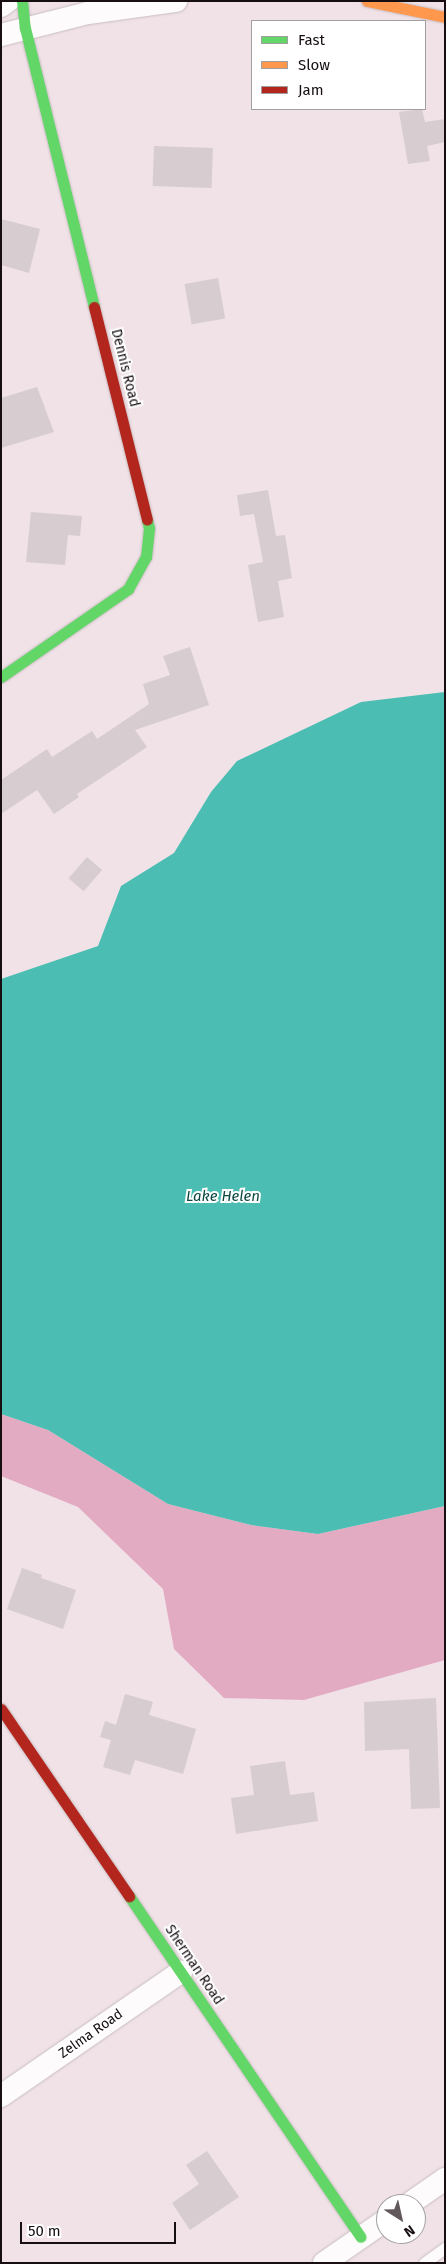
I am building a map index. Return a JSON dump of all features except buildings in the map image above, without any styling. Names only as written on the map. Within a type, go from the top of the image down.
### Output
[{"type":"street","points":[[1,6],[8,1]]},
{"type":"street","name":"Dennis Road","points":[[1,677],[128,589],[146,557],[149,528],[25,28],[22,1]]},
{"type":"street","points":[[1,35],[88,13],[176,1]]},
{"type":"street","points":[[367,1],[445,17]]},
{"type":"street","name":"Sherman Road","points":[[1,1709],[361,2237]]},
{"type":"street","name":"Zelma Road","points":[[1,2096],[181,1972]]},
{"type":"street","points":[[423,2194],[445,2179]]},
{"type":"street","points":[[324,2263],[376,2227]]},
{"type":"lane","points":[[424,2263],[445,2248]]},
{"type":"shaded area","points":[[1,1414],[48,1430],[168,1504],[251,1525],[318,1534],[445,1506],[445,1660],[304,1700],[224,1698],[174,1649],[163,1589],[78,1507],[1,1476]]},
{"type":"water","name":"Lake Helen","points":[[445,692],[445,1506],[318,1534],[251,1525],[168,1504],[48,1430],[1,1414],[1,979],[98,946],[121,886],[174,853],[211,792],[237,761],[361,702]]},
{"type":"traffic: fast","points":[[22,1],[25,28],[94,307]]},
{"type":"traffic: fast","points":[[1,677],[128,589],[146,557],[149,528],[147,520]]},
{"type":"traffic: fast","points":[[129,1896],[361,2237]]},
{"type":"traffic: slow","points":[[367,1],[445,17]]},
{"type":"traffic: jam","points":[[94,307],[147,520]]},
{"type":"traffic: jam","points":[[1,1709],[129,1896]]}]
